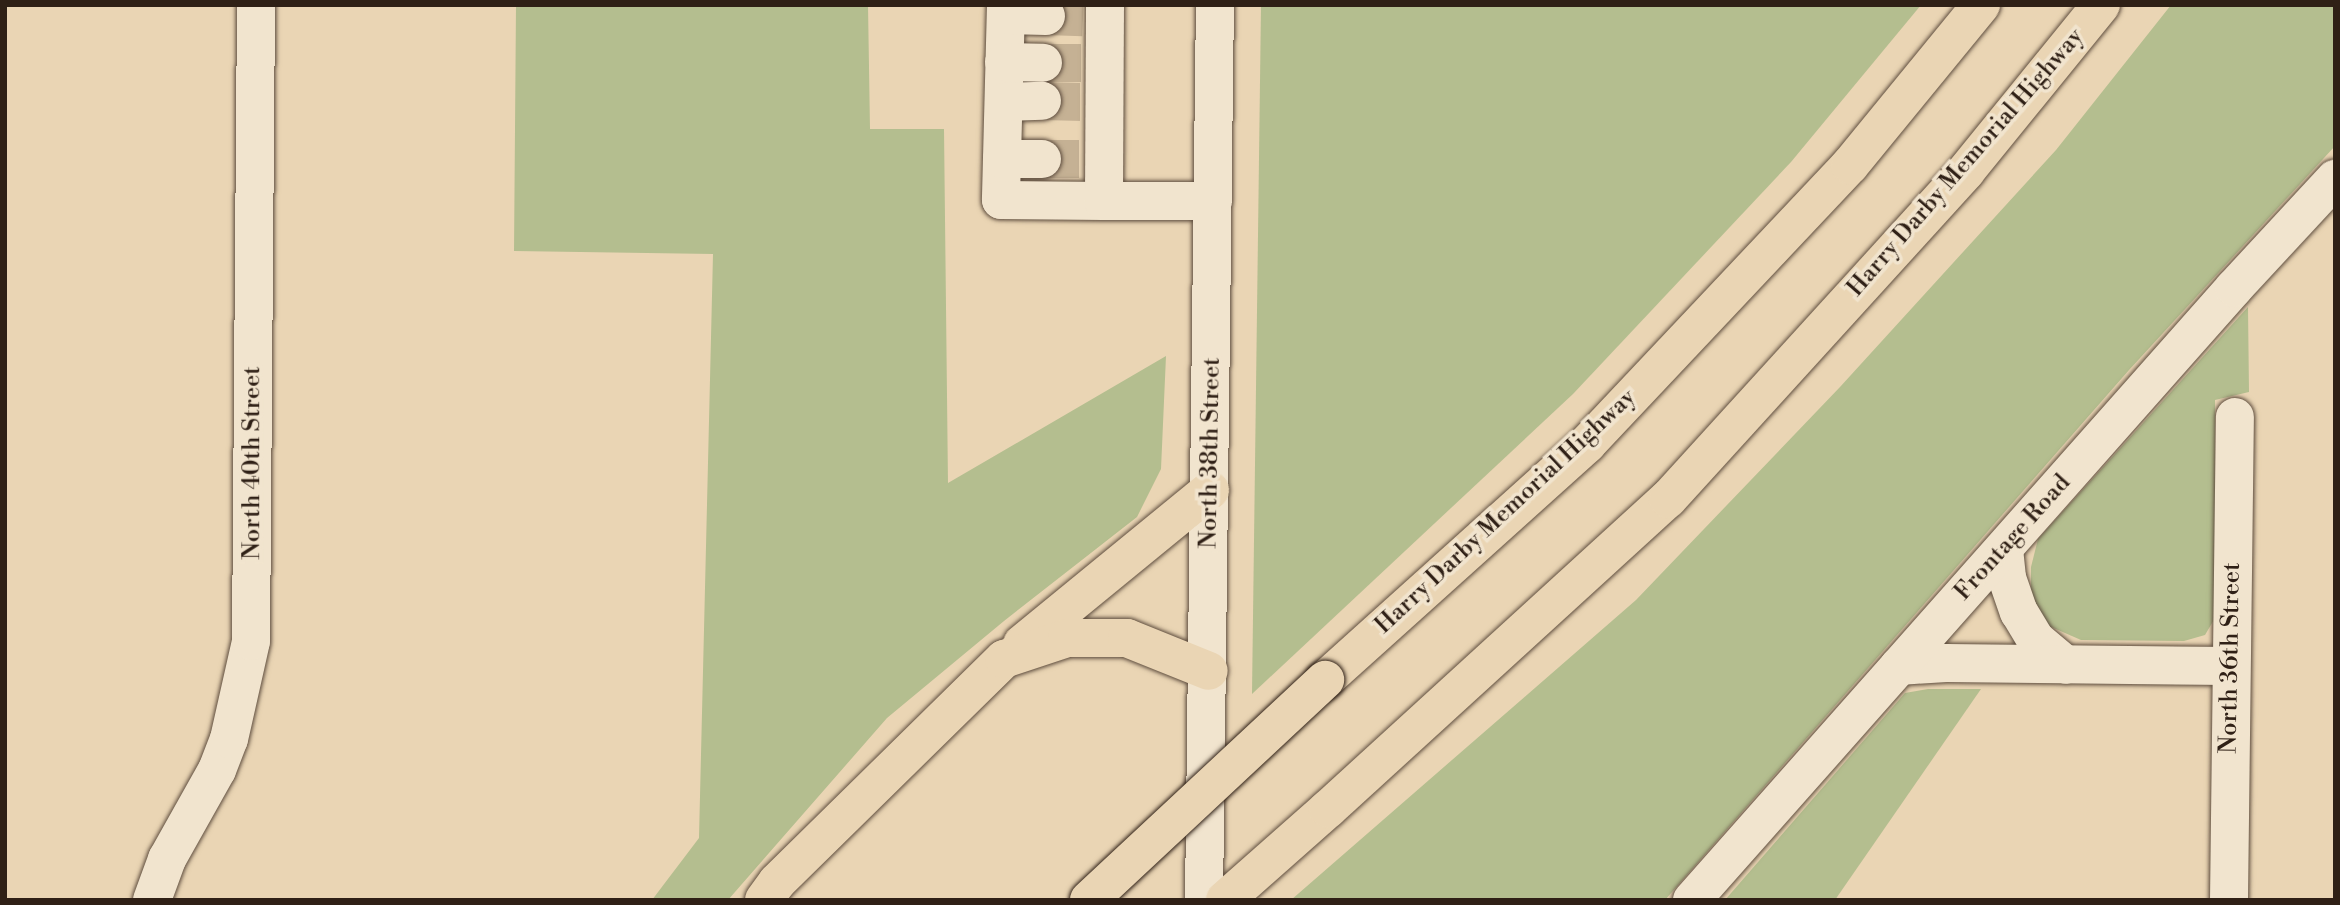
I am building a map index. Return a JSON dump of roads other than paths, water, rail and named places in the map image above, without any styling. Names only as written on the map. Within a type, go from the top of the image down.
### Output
[{"type":"highway","name":"Harry Darby Memorial Highway","points":[[1089,900],[1325,680],[1587,444],[1850,165],[1981,5]]},
{"type":"highway","name":"Harry Darby Memorial Highway","points":[[1225,900],[1668,499],[1966,171],[2101,5]]},
{"type":"highway","points":[[764,900],[777,882],[1003,659],[1210,490]]},
{"type":"highway","points":[[1003,659],[1067,638],[1127,638],[1209,671]]},
{"type":"street","name":"North 40th Street","points":[[152,900],[167,859],[216,771],[229,739],[251,641],[254,606],[251,497],[256,5]]},
{"type":"street","name":"North 38th Street","points":[[1204,900],[1209,671],[1215,5]]},
{"type":"street","points":[[1046,16],[1006,10],[1001,200],[1213,201]]},
{"type":"street","points":[[1098,13],[1093,63],[1092,159],[1104,201]]},
{"type":"street","points":[[1004,62],[1043,63]]},
{"type":"street","points":[[1003,102],[1042,101]]},
{"type":"street","points":[[1002,159],[1042,159]]},
{"type":"street","name":"Frontage Road","points":[[1692,900],[2234,288],[2335,179]]},
{"type":"street","name":"North 36th Street","points":[[2229,900],[2235,416]]},
{"type":"street","points":[[2004,549],[2007,578],[2019,612],[2035,639],[2066,665]]},
{"type":"street","points":[[1899,666],[1946,663],[2230,666]]},
{"type":"tunnel","points":[[1046,16],[1083,17]]},
{"type":"tunnel","points":[[1043,63],[1081,63]]},
{"type":"tunnel","points":[[1042,101],[1083,102]]},
{"type":"tunnel","points":[[1042,159],[1079,159]]}]
